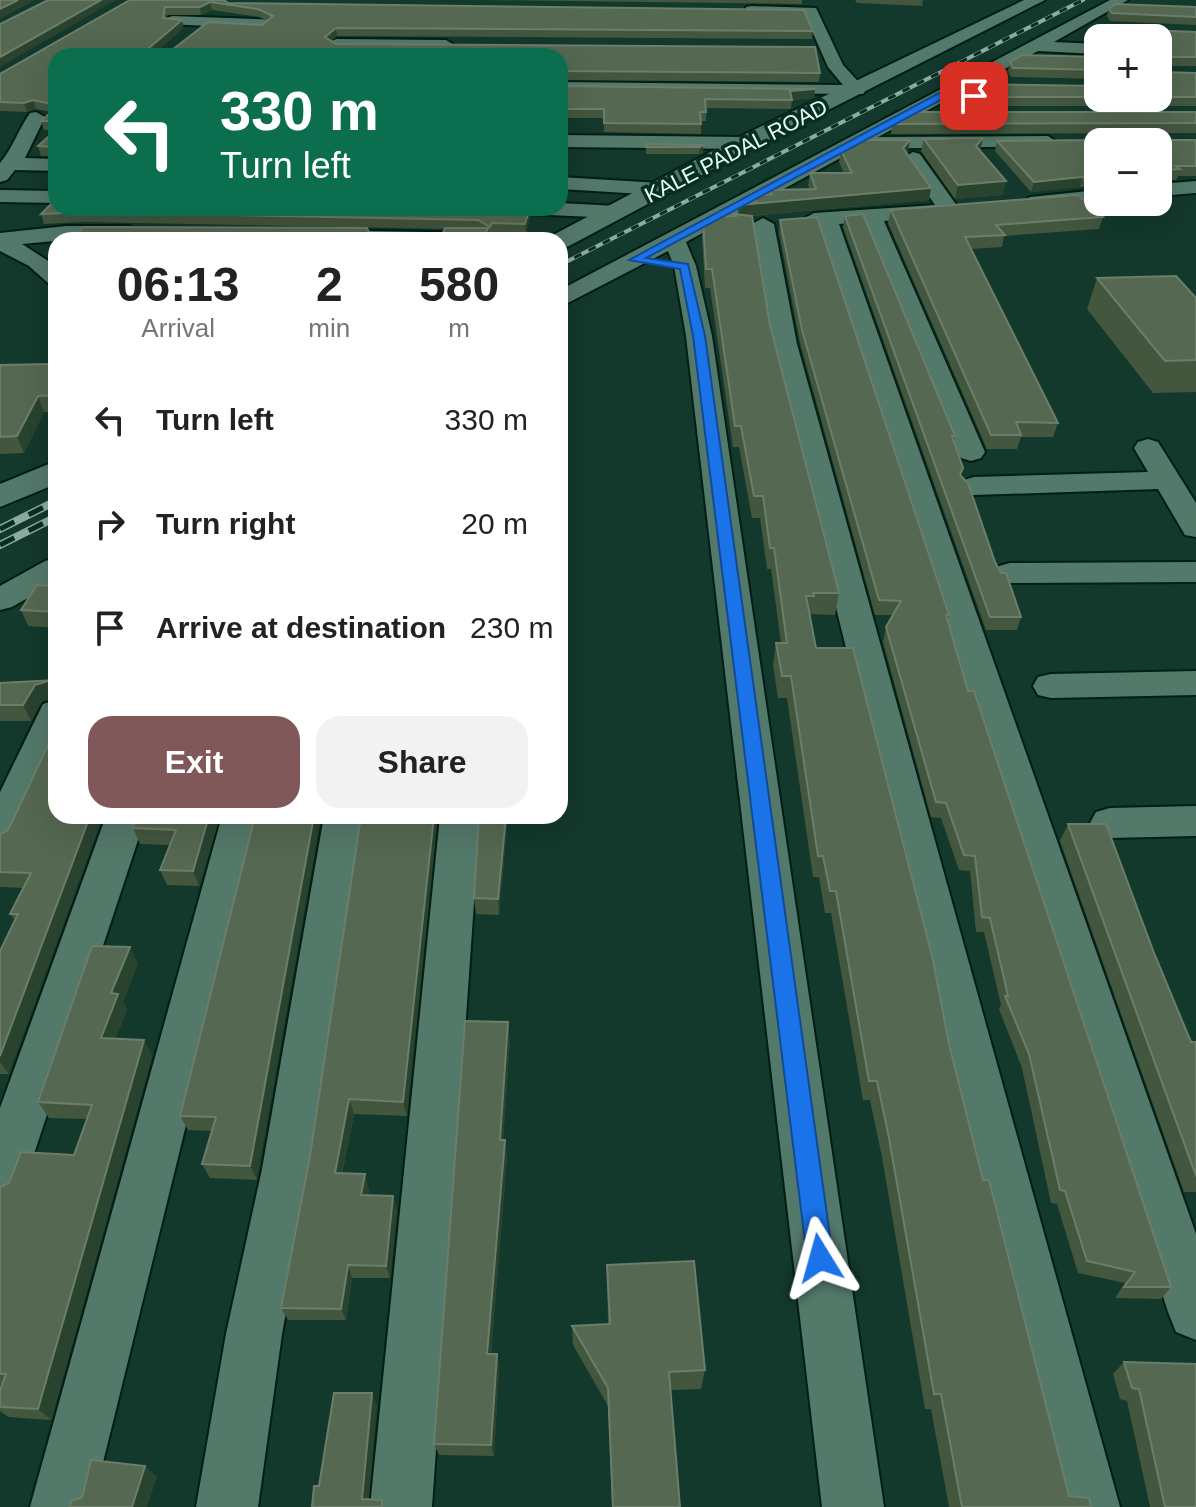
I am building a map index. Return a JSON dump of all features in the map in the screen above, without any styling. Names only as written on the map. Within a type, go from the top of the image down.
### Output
[{"type":"street","name":"KALE PADAL ROAD","points":[[568,237],[745,143],[1037,0]]},
{"type":"street","points":[[184,40],[230,4]]},
{"type":"street","points":[[733,10],[811,11],[811,30],[822,47],[829,67],[857,90]]},
{"type":"street","points":[[1027,52],[1087,16],[1112,22]]},
{"type":"street","points":[[172,21],[333,26]]},
{"type":"street","points":[[1066,27],[1112,22]]},
{"type":"street","points":[[968,90],[991,68],[1112,22]]},
{"type":"street","points":[[337,44],[468,45]]},
{"type":"street","points":[[1027,52],[1084,50]]},
{"type":"street","points":[[1027,52],[1084,57]]},
{"type":"street","points":[[568,296],[634,260],[679,252],[696,229],[942,95],[1007,85]]},
{"type":"street","points":[[568,87],[857,90]]},
{"type":"street","points":[[765,111],[812,112]]},
{"type":"street","points":[[908,114],[953,114]]},
{"type":"street","points":[[4,125],[31,125],[48,131]]},
{"type":"street","points":[[5,170],[19,153],[31,125]]},
{"type":"street","points":[[568,141],[745,143]]},
{"type":"street","points":[[855,143],[1071,142]]},
{"type":"street","points":[[696,229],[956,210],[913,158]]},
{"type":"street","points":[[5,170],[48,166]]},
{"type":"street","points":[[1074,177],[1084,186]]},
{"type":"street","points":[[568,183],[660,189]]},
{"type":"street","points":[[1172,189],[1196,187]]},
{"type":"street","points":[[0,196],[48,197]]},
{"type":"street","points":[[1016,200],[1084,197]]},
{"type":"street","points":[[568,210],[617,212]]},
{"type":"street","points":[[871,216],[971,452]]},
{"type":"street","points":[[791,221],[1196,1312]]},
{"type":"street","points":[[791,221],[784,344],[1089,1507]]},
{"type":"street","points":[[0,241],[48,235]]},
{"type":"street","points":[[0,241],[46,261]]},
{"type":"street","points":[[679,252],[699,336],[853,1507]]},
{"type":"street","points":[[1148,448],[1196,528]]},
{"type":"street","points":[[0,497],[48,475]]},
{"type":"street","points":[[974,486],[1167,480]]},
{"type":"street","points":[[1010,573],[1196,572]]},
{"type":"street","points":[[0,600],[48,573]]},
{"type":"street","points":[[1051,686],[1196,683]]},
{"type":"street","points":[[0,834],[48,701]]},
{"type":"street","points":[[1110,823],[1196,821]]},
{"type":"street","points":[[0,1178],[123,824]]},
{"type":"street","points":[[61,1507],[240,824]]},
{"type":"street","points":[[227,1507],[254,1334],[287,1169],[343,824]]},
{"type":"street","points":[[401,1507],[459,824]]},
{"type":"building","points":[[0,0],[18,0],[0,9]]},
{"type":"building","points":[[48,0],[101,0],[0,57],[0,24]]},
{"type":"building","points":[[130,0],[804,10],[813,31],[336,28],[325,37],[336,44],[815,47],[820,73],[568,71],[568,48],[175,48],[208,22],[262,25],[273,16],[258,9],[210,2],[200,7],[165,7],[163,18],[182,20],[149,48],[48,48],[48,103],[33,100],[24,103],[0,102],[0,74]]},
{"type":"building","points":[[1116,4],[1196,7],[1196,17],[1112,13],[1109,8]]},
{"type":"building","points":[[1172,31],[1196,32],[1196,57],[1172,57]]},
{"type":"building","points":[[1022,55],[1084,57],[1084,70],[1013,68],[1010,62]]},
{"type":"building","points":[[1172,72],[1196,73],[1196,97],[1172,97]]},
{"type":"building","points":[[974,84],[1084,86],[1084,97],[944,97],[961,87],[978,88]]},
{"type":"building","points":[[568,86],[815,89],[790,91],[792,100],[705,99],[706,112],[700,112],[701,124],[604,123],[604,109],[568,109]]},
{"type":"building","points":[[913,112],[1196,112],[1196,123],[892,124]]},
{"type":"building","points":[[48,137],[48,147],[38,146]]},
{"type":"building","points":[[983,138],[976,146],[1006,181],[958,185],[924,139]]},
{"type":"building","points":[[860,140],[910,140],[903,148],[931,188],[739,205],[756,201],[755,196],[772,194],[770,190],[816,189],[810,173],[852,173],[841,150]]},
{"type":"building","points":[[1084,140],[1084,177],[1034,182],[997,141]]},
{"type":"building","points":[[1172,140],[1196,140],[1196,166],[1176,166],[1180,169],[1172,170]]},
{"type":"building","points":[[646,144],[703,145],[646,147]]},
{"type":"building","points":[[1078,195],[1084,200],[1084,216],[1103,217],[996,225],[1005,235],[965,237],[1058,423],[1016,422],[1021,435],[991,435],[891,210]]},
{"type":"building","points":[[734,214],[752,216],[770,325],[839,593],[806,596],[816,648],[853,648],[933,960],[949,1044],[983,1180],[989,1180],[1069,1496],[1089,1498],[1091,1507],[962,1507],[941,1394],[934,1394],[877,1081],[869,1081],[836,891],[830,891],[823,856],[818,856],[791,676],[782,676],[776,643],[787,643],[774,548],[770,548],[763,496],[754,496],[741,426],[735,426],[712,269],[706,269],[703,218],[736,216]]},
{"type":"building","points":[[863,214],[955,436],[952,436],[963,468],[960,475],[968,483],[995,562],[1001,573],[1006,573],[1021,617],[990,617],[845,216]]},
{"type":"building","points":[[279,216],[528,216],[525,224],[492,223],[490,227],[478,220]]},
{"type":"building","points":[[817,217],[949,615],[946,615],[968,691],[974,691],[1171,1287],[1124,1287],[1135,1272],[1087,1261],[1065,1191],[1060,1190],[1029,1054],[1005,996],[1008,996],[990,918],[982,917],[975,856],[964,855],[946,803],[936,802],[886,627],[901,601],[879,600],[802,330],[780,220]]},
{"type":"building","points":[[83,227],[367,228],[369,232],[79,232]]},
{"type":"building","points":[[445,228],[488,228],[486,232],[443,232]]},
{"type":"building","points":[[1176,276],[1196,298],[1196,360],[1165,361],[1097,278]]},
{"type":"building","points":[[48,364],[48,395],[38,396],[17,436],[0,437],[0,365]]},
{"type":"building","points":[[37,585],[48,586],[48,612],[21,610]]},
{"type":"building","points":[[48,680],[35,685],[23,705],[0,705],[0,683]]},
{"type":"building","points":[[48,745],[48,824],[87,824],[0,1056],[0,951],[18,914],[10,914],[31,873],[0,872],[0,834],[8,830]]},
{"type":"building","points":[[134,824],[207,824],[193,871],[160,870],[176,830],[133,828]]},
{"type":"building","points":[[253,824],[313,824],[250,1166],[202,1164],[216,1117],[180,1116]]},
{"type":"building","points":[[360,824],[433,824],[403,1102],[349,1099],[335,1173],[365,1174],[361,1195],[393,1196],[386,1266],[348,1265],[341,1309],[281,1308],[310,1156]]},
{"type":"building","points":[[479,824],[505,824],[498,899],[474,898]]},
{"type":"building","points":[[1068,824],[1106,824],[1154,953],[1191,1042],[1196,1042],[1196,1176]]},
{"type":"building","points":[[92,946],[130,947],[111,993],[118,994],[101,1038],[144,1040],[38,1409],[0,1407],[0,1390],[6,1374],[0,1374],[0,1187],[9,1183],[21,1152],[74,1155],[92,1105],[38,1102]]},
{"type":"building","points":[[465,1021],[508,1022],[500,1140],[505,1140],[487,1354],[497,1354],[491,1445],[434,1444]]},
{"type":"building","points":[[694,1261],[705,1370],[669,1372],[680,1507],[613,1507],[608,1388],[572,1326],[610,1324],[607,1265]]},
{"type":"building","points":[[1124,1362],[1196,1364],[1196,1507],[1165,1507],[1139,1389],[1132,1388]]},
{"type":"building","points":[[334,1393],[372,1393],[362,1499],[382,1500],[382,1507],[312,1507],[314,1486],[319,1486]]},
{"type":"building","points":[[91,1460],[145,1466],[132,1507],[69,1507],[72,1500],[82,1498]]},
{"type":"railway","points":[[568,261],[1083,0]]},
{"type":"railway","points":[[0,529],[48,505]]},
{"type":"railway","points":[[0,545],[48,521]]},
{"type":"route","points":[[820,1258],[699,336],[685,266],[634,260],[942,95],[974,96]]}]
